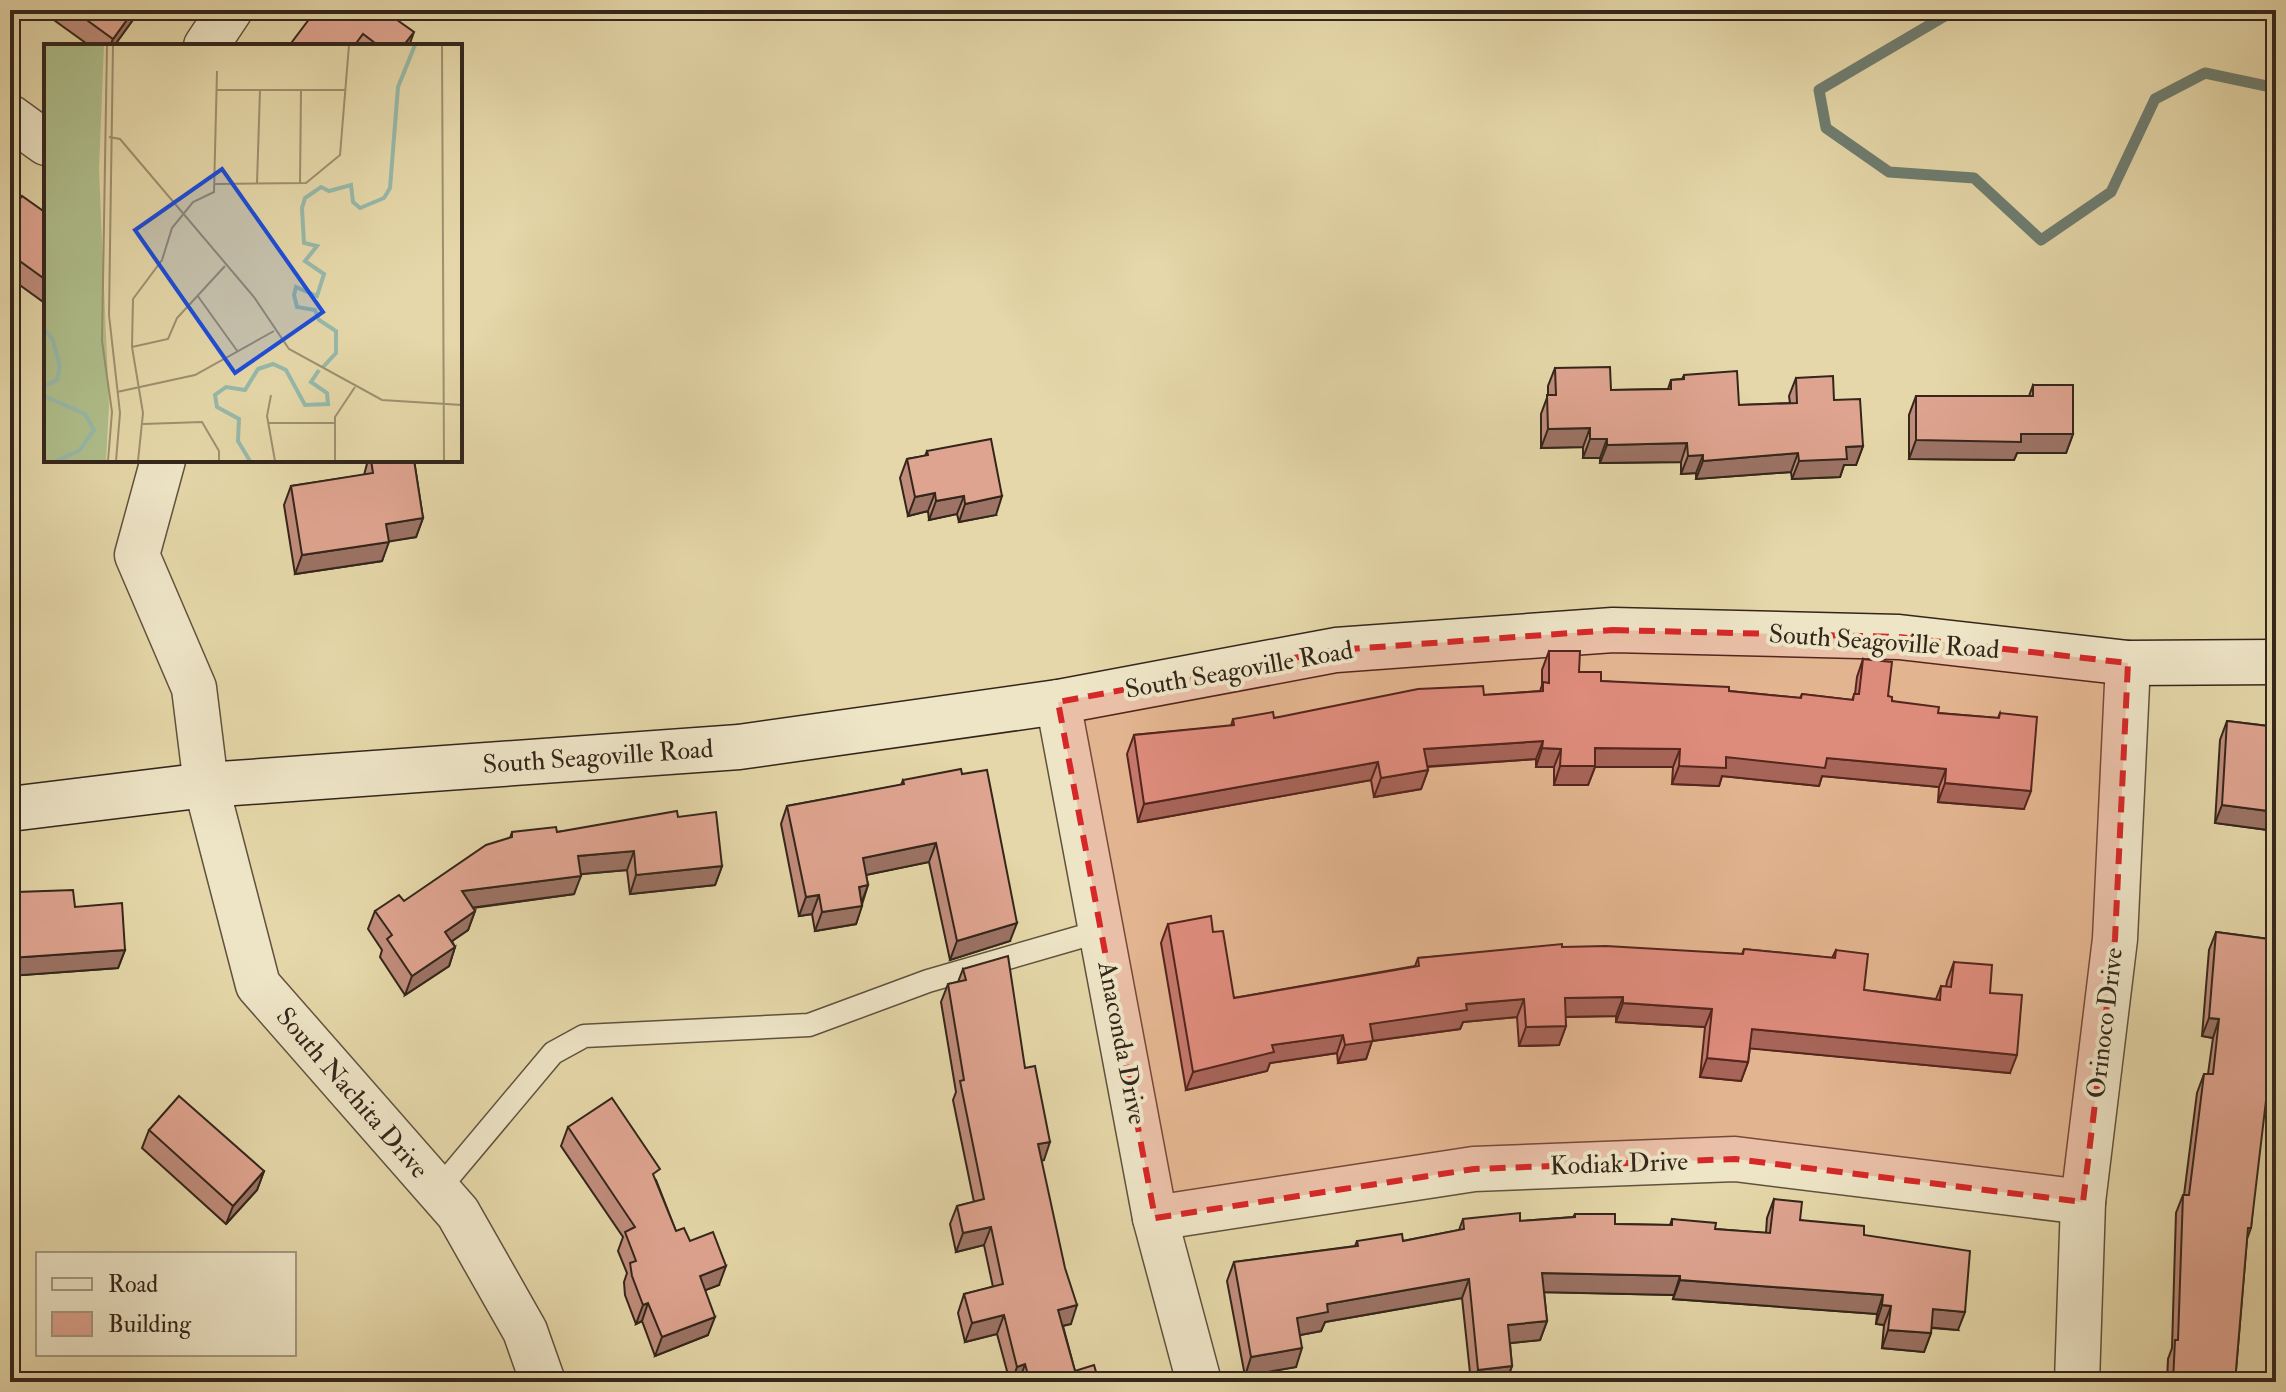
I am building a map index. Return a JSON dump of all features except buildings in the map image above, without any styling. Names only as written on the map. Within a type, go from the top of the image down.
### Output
[{"type":"street","points":[[207,44],[230,10]]},
{"type":"street","points":[[10,117],[44,142]]},
{"type":"street","name":"South Nachita Drive","points":[[162,462],[137,555],[194,688],[206,785],[258,985],[458,1213],[525,1331],[543,1382]]},
{"type":"street","name":"South Seagoville Road","points":[[10,809],[206,785],[739,747],[1058,702],[1336,650],[1613,630],[1899,637],[2128,663],[2276,662]]},
{"type":"street","name":"Orinoco Drive","points":[[2077,1382],[2083,1202],[2115,939],[2128,663]]},
{"type":"street","name":"Anaconda Drive","points":[[1058,702],[1155,1218],[1199,1382]]},
{"type":"street","name":"Kodiak Drive","points":[[1155,1218],[1474,1169],[1735,1159],[2083,1202]]},
{"type":"lane","points":[[438,1190],[553,1053],[584,1036],[809,1025],[928,981],[1101,931]]},
{"type":"highlighted area","points":[[1613,630],[1899,637],[2128,663],[2115,939],[2083,1202],[1735,1159],[1474,1169],[1155,1218],[1058,702],[1336,650]]},
{"type":"waterway","points":[[1955,10],[1819,90],[1826,128],[1889,172],[1974,178],[2041,240],[2111,192],[2155,99],[2205,73],[2276,88]]}]
